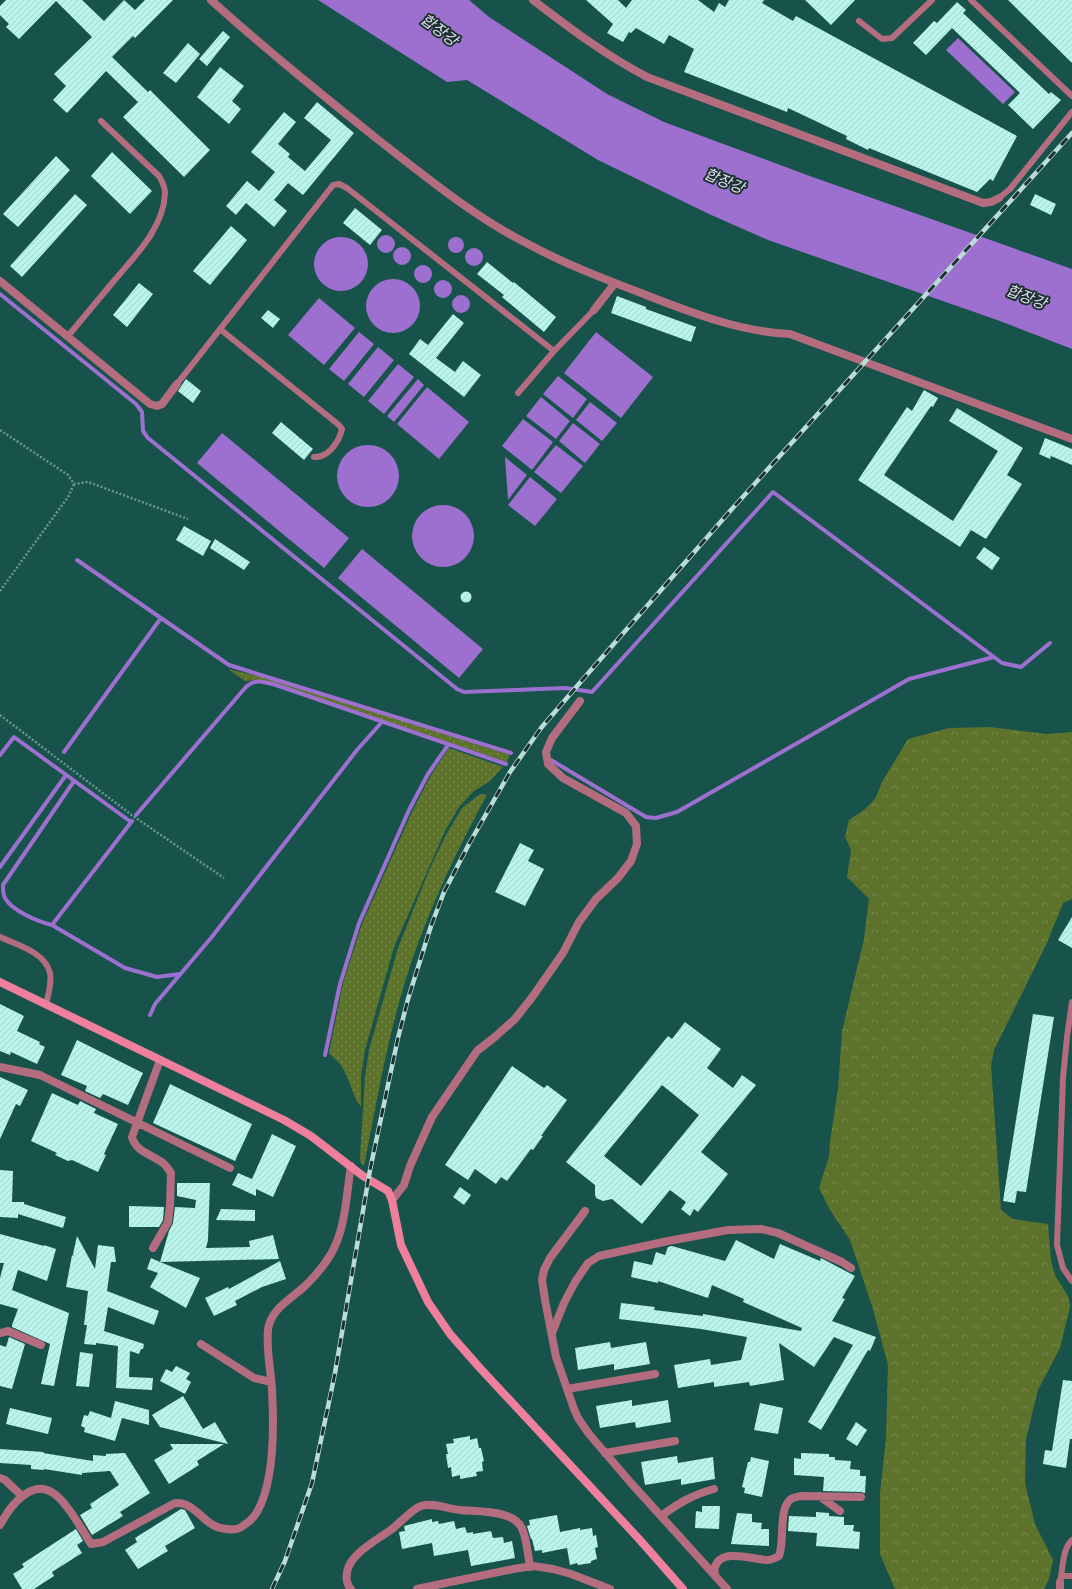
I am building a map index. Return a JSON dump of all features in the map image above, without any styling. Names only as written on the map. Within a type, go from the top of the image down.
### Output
[{"type":"street","points":[[211,0],[248,33],[334,104],[440,187],[483,218],[530,245],[615,283],[676,307],[720,322],[770,333],[790,334],[1072,439]]},
{"type":"street","points":[[533,0],[583,39],[626,66],[647,77],[983,203],[991,202],[999,198]]},
{"type":"street","points":[[0,281],[150,404],[156,406],[162,404],[177,384]]},
{"type":"street","points":[[594,310],[615,283]]},
{"type":"street","points":[[392,1200],[404,1185],[410,1166],[432,1116],[477,1050],[515,1019],[563,953],[579,922],[596,899],[618,878],[631,861],[637,844],[636,826],[626,813],[563,778],[548,764],[546,752],[552,738],[580,701]]},
{"type":"street","points":[[0,982],[284,1120],[311,1136],[363,1176],[388,1191],[392,1200],[401,1245],[428,1302],[450,1334],[639,1539],[683,1589]]},
{"type":"street","points":[[152,1248],[168,1222],[171,1172],[162,1162],[145,1153],[134,1144],[132,1137],[136,1122],[160,1060]]},
{"type":"street","points":[[0,1067],[40,1075],[230,1168]]},
{"type":"street","points":[[0,1525],[7,1512],[22,1496],[38,1489],[48,1491],[57,1496],[77,1521],[92,1544],[103,1542],[175,1503],[184,1504],[210,1525],[220,1529],[232,1530],[243,1526],[256,1514],[264,1496],[270,1469],[273,1438],[268,1329],[271,1319],[278,1309],[308,1283],[331,1255],[341,1231],[351,1166]]},
{"type":"street","points":[[585,1211],[550,1258],[544,1270],[542,1280],[556,1357],[567,1389],[578,1418],[605,1453],[727,1589]]},
{"type":"street","points":[[552,1334],[564,1303],[588,1263],[599,1256],[668,1240],[728,1230],[761,1229],[778,1233],[842,1262],[851,1268]]},
{"type":"street","points":[[0,1333],[8,1331],[41,1345]]},
{"type":"street","points":[[201,1344],[254,1378],[271,1382]]},
{"type":"street","points":[[567,1389],[655,1374]]},
{"type":"street","points":[[605,1453],[675,1441]]},
{"type":"street","points":[[0,1478],[5,1480],[22,1496]]},
{"type":"street","points":[[661,1516],[688,1498],[714,1489]]},
{"type":"street","points":[[715,1576],[715,1566],[719,1560],[726,1556],[767,1560],[773,1560],[780,1556],[782,1546],[783,1518],[787,1503],[792,1498],[800,1496],[861,1497]]},
{"type":"street","points":[[819,1496],[840,1511]]},
{"type":"street","points":[[351,1589],[348,1586],[346,1574],[354,1558],[364,1548],[392,1529],[419,1506],[430,1505],[452,1510],[496,1513],[514,1519],[522,1529],[530,1567]]},
{"type":"street","points":[[417,1589],[530,1567],[559,1570],[610,1589]]},
{"type":"lane","points":[[859,20],[882,39],[892,38],[932,0]]},
{"type":"lane","points":[[971,0],[1072,96]]},
{"type":"lane","points":[[999,198],[1010,189],[1072,112]]},
{"type":"lane","points":[[68,336],[144,245],[156,226],[163,208],[165,192],[164,185],[159,176],[101,121]]},
{"type":"lane","points":[[177,384],[333,185],[339,184],[347,188],[554,351]]},
{"type":"lane","points":[[518,393],[554,351],[594,310]]},
{"type":"lane","points":[[220,330],[339,425],[342,429],[340,436],[326,455],[320,458],[314,457]]},
{"type":"lane","points":[[0,937],[37,954],[44,961],[50,973],[50,985],[46,1005]]},
{"type":"lane","points":[[1072,1002],[1066,1037],[1063,1078],[1057,1246],[1063,1268],[1072,1281]]},
{"type":"lane","points":[[1060,1582],[1068,1544],[1072,1540]]},
{"type":"lane","points":[[1060,1582],[1072,1576]]},
{"type":"path","points":[[0,430],[68,475],[74,484]]},
{"type":"path","points":[[74,484],[88,482],[188,519]]},
{"type":"path","points":[[0,592],[68,497],[74,484]]},
{"type":"path","points":[[0,715],[133,816],[224,878]]},
{"type":"green space","points":[[228,669],[276,680],[510,755],[507,762],[274,683],[256,680],[245,681]]},
{"type":"green space","points":[[990,727],[1047,734],[1072,732],[1072,899],[1063,903],[1046,945],[994,1050],[991,1065],[1001,1210],[1013,1219],[1048,1224],[1051,1261],[1055,1275],[1069,1298],[1070,1307],[1060,1348],[1038,1390],[1026,1439],[1025,1483],[1035,1524],[1053,1560],[1049,1579],[1044,1589],[895,1589],[880,1554],[880,1493],[886,1439],[888,1365],[873,1309],[850,1240],[830,1210],[819,1188],[829,1156],[838,1089],[842,1031],[864,939],[869,899],[847,877],[851,850],[845,837],[849,820],[864,810],[875,799],[882,782],[908,739],[949,728]]},
{"type":"green space","points":[[449,748],[503,767],[490,781],[474,791],[459,807],[445,831],[394,947],[365,1050],[361,1076],[361,1107],[355,1097],[346,1074],[339,1063],[329,1053],[343,983],[362,924],[412,812],[431,775]]},
{"type":"green space","points":[[480,794],[487,795],[446,876],[412,960],[386,1055],[364,1166],[361,1163],[360,1158],[365,1076],[369,1050],[398,948],[430,868],[447,833],[462,808]]},
{"type":"water","name":"합장강","points":[[318,0],[469,0],[489,17],[607,94],[664,122],[807,175],[1072,269],[1072,349],[1000,321],[768,240],[709,214],[598,160],[467,80],[447,82]]},
{"type":"water","points":[[958,38],[1015,92],[1003,104],[946,50]]},
{"type":"water","points":[[386,235],[392,238],[395,244],[392,250],[386,253],[380,250],[377,244],[380,238]]},
{"type":"water","points":[[341,237],[351,239],[360,245],[366,254],[368,264],[366,274],[360,283],[351,289],[341,291],[331,289],[322,283],[316,274],[314,264],[316,254],[322,245],[331,239]]},
{"type":"water","points":[[456,237],[463,242],[464,245],[459,252],[456,253],[449,248],[448,245],[453,238]]},
{"type":"water","points":[[402,247],[408,250],[411,256],[408,262],[402,265],[396,262],[393,256],[396,250]]},
{"type":"water","points":[[474,248],[480,251],[483,257],[480,263],[474,266],[468,263],[465,257],[468,251]]},
{"type":"water","points":[[423,265],[429,268],[432,274],[429,280],[423,283],[417,280],[414,274],[417,268]]},
{"type":"water","points":[[393,279],[408,284],[412,287],[415,291],[420,306],[415,321],[412,325],[408,328],[393,333],[378,328],[374,325],[371,321],[366,306],[371,291],[374,287],[378,284]]},
{"type":"water","points":[[443,280],[449,283],[452,289],[449,295],[443,298],[437,295],[434,289],[437,283]]},
{"type":"water","points":[[461,295],[467,298],[470,304],[467,310],[461,313],[455,310],[452,304],[455,298]]},
{"type":"water","points":[[319,298],[355,328],[324,365],[288,335]]},
{"type":"water","points":[[359,332],[374,344],[344,381],[329,369]]},
{"type":"water","points":[[596,332],[653,377],[621,418],[564,373]]},
{"type":"water","points":[[378,347],[394,360],[364,397],[348,384]]},
{"type":"water","points":[[398,364],[414,377],[384,414],[368,401]]},
{"type":"water","points":[[558,376],[587,399],[573,418],[543,394]]},
{"type":"water","points":[[418,379],[424,385],[394,422],[387,416]]},
{"type":"water","points":[[427,387],[469,422],[439,459],[397,424]]},
{"type":"water","points":[[541,397],[570,421],[556,439],[526,416]]},
{"type":"water","points":[[590,402],[617,423],[602,441],[576,420]]},
{"type":"water","points":[[523,419],[553,442],[532,470],[502,446]]},
{"type":"water","points":[[573,423],[600,444],[585,463],[559,441]]},
{"type":"water","points":[[222,433],[349,538],[324,568],[197,463]]},
{"type":"water","points":[[368,445],[385,450],[390,454],[394,459],[399,476],[394,493],[390,498],[385,502],[368,507],[351,502],[346,498],[342,493],[337,476],[342,459],[346,454],[351,450]]},
{"type":"water","points":[[556,445],[583,466],[561,493],[534,472]]},
{"type":"water","points":[[505,457],[527,475],[508,500]]},
{"type":"water","points":[[530,477],[557,499],[535,526],[508,505]]},
{"type":"water","points":[[443,505],[460,510],[465,514],[469,519],[474,536],[469,553],[465,558],[460,562],[443,567],[426,562],[421,558],[417,553],[412,536],[417,519],[421,514],[426,510]]},
{"type":"water","points":[[362,549],[483,649],[459,678],[338,578]]},
{"type":"building","points":[[6,0],[82,0],[104,21],[124,0],[135,10],[145,0],[173,0],[135,38],[133,36],[112,57],[148,92],[150,90],[210,150],[184,177],[123,117],[138,102],[106,71],[67,113],[53,100],[66,86],[54,74],[92,37],[56,1],[19,39],[6,27],[9,24],[0,15],[0,6]]},
{"type":"building","points":[[586,0],[618,0],[626,8],[632,0],[698,0],[714,12],[719,3],[725,7],[729,0],[764,0],[762,3],[793,21],[796,16],[1017,136],[993,181],[990,179],[977,192],[869,148],[868,150],[846,139],[847,136],[788,108],[787,112],[684,72],[694,49],[669,35],[664,44],[636,28],[631,33],[629,32],[623,42],[607,33],[613,24]]},
{"type":"building","points":[[805,0],[855,0],[831,25]]},
{"type":"building","points":[[1008,0],[1072,0],[1072,63]]},
{"type":"building","points":[[957,2],[966,10],[963,13],[1049,94],[1051,92],[1061,100],[1033,129],[1008,105],[1020,93],[952,28],[926,55],[913,43],[934,21],[937,23]]},
{"type":"building","points":[[223,31],[230,37],[207,66],[199,59]]},
{"type":"building","points":[[188,43],[200,54],[176,83],[163,73]]},
{"type":"building","points":[[220,67],[244,86],[232,101],[241,109],[229,124],[197,97]]},
{"type":"building","points":[[317,102],[354,133],[303,195],[288,183],[274,200],[287,211],[274,227],[246,203],[236,215],[226,206],[247,181],[259,191],[275,172],[251,152],[284,112],[296,122],[278,144],[290,154],[288,157],[305,171],[331,140],[304,118]]},
{"type":"building","points":[[112,152],[152,191],[130,214],[91,176]]},
{"type":"building","points":[[56,156],[70,170],[18,227],[3,214]]},
{"type":"building","points":[[75,194],[87,205],[22,277],[10,266]]},
{"type":"building","points":[[1035,194],[1056,204],[1051,215],[1030,205]]},
{"type":"building","points":[[355,208],[382,230],[370,245],[343,223]]},
{"type":"building","points":[[231,226],[247,240],[210,285],[193,271]]},
{"type":"building","points":[[487,262],[556,317],[544,332],[502,297],[504,295],[477,274]]},
{"type":"building","points":[[139,283],[153,294],[127,327],[113,315]]},
{"type":"building","points":[[617,296],[646,307],[646,309],[696,327],[691,342],[611,313]]},
{"type":"building","points":[[268,310],[280,319],[273,328],[261,318]]},
{"type":"building","points":[[453,314],[464,323],[436,358],[455,372],[463,361],[481,375],[464,397],[409,354],[420,339],[428,345]]},
{"type":"building","points":[[186,379],[201,391],[193,403],[178,391]]},
{"type":"building","points":[[924,390],[938,398],[884,475],[953,521],[998,451],[949,421],[957,408],[1023,448],[1007,475],[1022,484],[986,539],[971,530],[960,547],[858,480],[907,407],[912,411]]},
{"type":"building","points":[[281,422],[313,449],[304,460],[272,433]]},
{"type":"building","points":[[1045,438],[1072,449],[1072,465],[1051,456],[1050,459],[1039,454]]},
{"type":"building","points":[[184,526],[211,541],[203,556],[176,540]]},
{"type":"building","points":[[215,539],[250,562],[244,570],[210,548]]},
{"type":"building","points":[[984,547],[1000,558],[992,570],[976,558]]},
{"type":"building","points":[[466,591],[470,593],[472,597],[470,601],[466,603],[462,601],[460,597],[462,593]]},
{"type":"building","points":[[520,843],[534,850],[528,861],[544,869],[525,906],[495,892]]},
{"type":"building","points":[[1072,917],[1072,948],[1058,940]]},
{"type":"building","points":[[0,1004],[24,1016],[17,1031],[40,1042],[39,1044],[45,1047],[37,1064],[11,1052],[10,1055],[0,1051]]},
{"type":"building","points":[[1033,1014],[1054,1017],[1026,1192],[1017,1191],[1015,1203],[1003,1201]]},
{"type":"building","points":[[685,1022],[721,1049],[707,1068],[733,1088],[742,1075],[756,1085],[701,1152],[728,1174],[698,1212],[694,1209],[690,1216],[681,1209],[686,1202],[670,1190],[642,1224],[612,1199],[603,1201],[596,1198],[595,1185],[566,1162],[668,1036],[672,1039]],"holes":[[[662,1085],[699,1115],[641,1186],[604,1156]]]},
{"type":"building","points":[[77,1040],[143,1073],[128,1105],[103,1094],[100,1098],[85,1091],[87,1086],[61,1075]]},
{"type":"building","points":[[512,1066],[544,1088],[547,1085],[567,1100],[541,1136],[543,1136],[533,1150],[531,1149],[507,1181],[501,1177],[496,1184],[475,1169],[468,1180],[445,1165]]},
{"type":"building","points":[[0,1077],[28,1090],[20,1106],[16,1104],[0,1139]]},
{"type":"building","points":[[170,1084],[252,1124],[235,1161],[153,1123]]},
{"type":"building","points":[[52,1093],[78,1105],[80,1101],[96,1109],[94,1113],[118,1124],[104,1154],[106,1155],[98,1172],[72,1160],[68,1161],[55,1155],[57,1153],[31,1141]]},
{"type":"building","points":[[272,1134],[296,1146],[273,1197],[256,1189],[256,1196],[232,1185],[238,1173],[252,1179]]},
{"type":"building","points":[[0,1170],[13,1171],[12,1202],[24,1202],[24,1204],[66,1217],[63,1228],[18,1214],[18,1218],[0,1217]]},
{"type":"building","points":[[177,1183],[210,1183],[208,1240],[206,1248],[250,1247],[249,1241],[273,1235],[279,1259],[160,1262],[169,1231],[173,1223],[175,1207],[195,1208],[196,1200],[177,1196]]},
{"type":"building","points":[[460,1187],[471,1195],[464,1205],[453,1197]]},
{"type":"building","points":[[129,1206],[164,1207],[163,1220],[159,1227],[129,1227]]},
{"type":"building","points":[[221,1209],[255,1210],[255,1221],[216,1220]]},
{"type":"building","points":[[0,1234],[56,1249],[47,1281],[18,1270],[12,1290],[69,1313],[54,1386],[41,1384],[50,1344],[12,1327],[18,1309],[0,1304],[0,1278],[4,1263],[0,1263]]},
{"type":"building","points":[[77,1236],[95,1269],[98,1245],[114,1247],[116,1262],[111,1262],[107,1291],[159,1311],[154,1325],[108,1307],[104,1331],[144,1344],[143,1349],[141,1349],[139,1354],[130,1351],[129,1377],[153,1378],[152,1390],[116,1388],[118,1346],[96,1343],[96,1345],[84,1344],[87,1325],[84,1325],[88,1291],[66,1287],[72,1255],[74,1256],[73,1254]]},
{"type":"building","points":[[736,1240],[774,1259],[780,1244],[820,1261],[821,1258],[855,1276],[842,1298],[845,1299],[832,1321],[876,1337],[870,1351],[868,1350],[821,1430],[808,1422],[853,1345],[834,1337],[814,1367],[779,1343],[784,1380],[750,1386],[749,1382],[714,1387],[714,1382],[678,1388],[674,1365],[710,1359],[711,1365],[741,1360],[747,1337],[701,1329],[619,1319],[621,1303],[655,1307],[654,1310],[703,1316],[703,1314],[801,1331],[802,1328],[743,1302],[744,1299],[712,1285],[708,1298],[658,1281],[658,1283],[631,1277],[634,1261],[652,1265],[656,1252],[665,1255],[668,1247],[672,1246],[725,1261]]},
{"type":"building","points":[[151,1258],[200,1278],[186,1308],[150,1287],[158,1273],[147,1269]]},
{"type":"building","points":[[280,1261],[286,1279],[262,1287],[235,1301],[237,1305],[214,1316],[205,1298],[228,1287],[229,1289]]},
{"type":"building","points":[[9,1337],[25,1344],[12,1389],[0,1386],[0,1345],[6,1347]]},
{"type":"building","points":[[610,1342],[611,1348],[646,1342],[650,1364],[614,1370],[614,1364],[578,1370],[575,1348]]},
{"type":"building","points":[[80,1352],[93,1354],[89,1387],[76,1386]]},
{"type":"building","points":[[176,1366],[190,1373],[186,1379],[191,1382],[185,1394],[160,1381],[166,1369],[172,1372]]},
{"type":"building","points":[[1063,1380],[1072,1381],[1072,1439],[1070,1439],[1066,1468],[1043,1464],[1045,1450],[1052,1451]]},
{"type":"building","points":[[183,1396],[203,1429],[215,1422],[228,1444],[160,1427],[152,1415]]},
{"type":"building","points":[[632,1400],[632,1406],[668,1400],[671,1422],[636,1428],[635,1422],[600,1428],[596,1406]]},
{"type":"building","points":[[115,1401],[149,1410],[149,1425],[122,1418],[115,1441],[84,1432],[85,1428],[81,1426],[84,1415],[88,1416],[90,1411],[111,1418]]},
{"type":"building","points":[[760,1403],[783,1408],[778,1434],[754,1430]]},
{"type":"building","points":[[10,1408],[52,1418],[48,1434],[6,1424]]},
{"type":"building","points":[[856,1422],[867,1430],[857,1446],[846,1439]]},
{"type":"building","points":[[470,1436],[470,1440],[477,1438],[479,1448],[481,1448],[484,1461],[482,1462],[483,1471],[476,1472],[477,1476],[460,1479],[460,1475],[452,1477],[451,1467],[448,1468],[446,1444],[454,1443],[453,1439]]},
{"type":"building","points":[[170,1444],[224,1444],[197,1461],[199,1465],[169,1484],[154,1460],[173,1449]]},
{"type":"building","points":[[0,1449],[44,1452],[43,1453],[93,1461],[93,1455],[106,1456],[106,1454],[125,1453],[150,1493],[120,1512],[123,1516],[92,1535],[80,1515],[92,1508],[90,1504],[119,1485],[110,1471],[82,1473],[82,1475],[44,1469],[31,1469],[31,1465],[0,1463]]},
{"type":"building","points":[[801,1453],[829,1454],[829,1457],[835,1457],[835,1460],[851,1461],[850,1469],[860,1470],[860,1476],[866,1476],[865,1493],[823,1491],[824,1477],[794,1475],[794,1458],[801,1459]]},
{"type":"building","points":[[677,1456],[678,1463],[713,1457],[715,1479],[681,1485],[681,1479],[645,1485],[641,1462]]},
{"type":"building","points":[[751,1457],[769,1461],[762,1497],[744,1493],[745,1488],[742,1487],[748,1462],[750,1462]]},
{"type":"building","points":[[702,1506],[720,1506],[719,1529],[695,1528],[696,1511],[702,1512]]},
{"type":"building","points":[[181,1509],[185,1510],[195,1528],[165,1546],[168,1551],[138,1569],[125,1550],[137,1542],[135,1538]]},
{"type":"building","points":[[816,1512],[829,1513],[829,1516],[844,1517],[844,1525],[854,1525],[853,1531],[860,1532],[859,1549],[816,1546],[817,1533],[788,1531],[789,1516],[816,1517]]},
{"type":"building","points":[[737,1513],[752,1514],[752,1522],[762,1523],[761,1529],[769,1529],[769,1546],[731,1544]]},
{"type":"building","points":[[557,1515],[560,1532],[580,1528],[580,1530],[592,1528],[593,1536],[596,1535],[598,1547],[595,1548],[597,1559],[591,1561],[591,1563],[578,1565],[577,1563],[570,1565],[567,1548],[542,1553],[542,1550],[535,1551],[527,1526],[530,1525],[529,1520]]},
{"type":"building","points":[[432,1519],[432,1522],[438,1521],[439,1524],[454,1521],[456,1529],[465,1527],[467,1533],[473,1532],[473,1534],[491,1531],[493,1538],[503,1537],[504,1543],[512,1541],[515,1558],[471,1566],[468,1550],[434,1556],[432,1543],[402,1549],[399,1532],[405,1531],[404,1526]]},
{"type":"building","points":[[76,1529],[83,1541],[77,1545],[82,1553],[52,1572],[54,1576],[34,1589],[22,1589],[13,1574],[24,1567],[22,1564]]},
{"type":"waterway","points":[[0,294],[136,404],[142,412],[143,431],[148,438],[457,689],[464,692],[566,688],[592,692],[773,492],[1002,663],[1021,667],[1050,643]]},
{"type":"waterway","points":[[77,560],[229,665],[511,753]]},
{"type":"waterway","points":[[64,752],[161,618]]},
{"type":"waterway","points":[[551,760],[646,817],[656,818],[677,812],[909,679],[994,657]]},
{"type":"waterway","points":[[136,815],[245,688],[255,682],[273,684],[506,764]]},
{"type":"waterway","points":[[150,1015],[155,1004],[211,938],[357,750],[381,723]]},
{"type":"waterway","points":[[0,755],[14,737],[131,822]]},
{"type":"waterway","points":[[325,1055],[340,984],[359,923],[409,810],[428,774],[448,745]]},
{"type":"waterway","points":[[0,867],[66,775]]},
{"type":"waterway","points":[[74,781],[3,885],[3,894],[5,898],[13,907],[33,919],[52,925],[125,968],[157,977],[180,974]]},
{"type":"waterway","points":[[52,925],[132,821]]},
{"type":"railway","points":[[272,1589],[285,1561],[312,1483],[335,1373],[370,1170],[398,1038],[408,999],[431,926],[444,892],[469,844],[510,772],[541,728],[731,510],[1072,133]]}]
